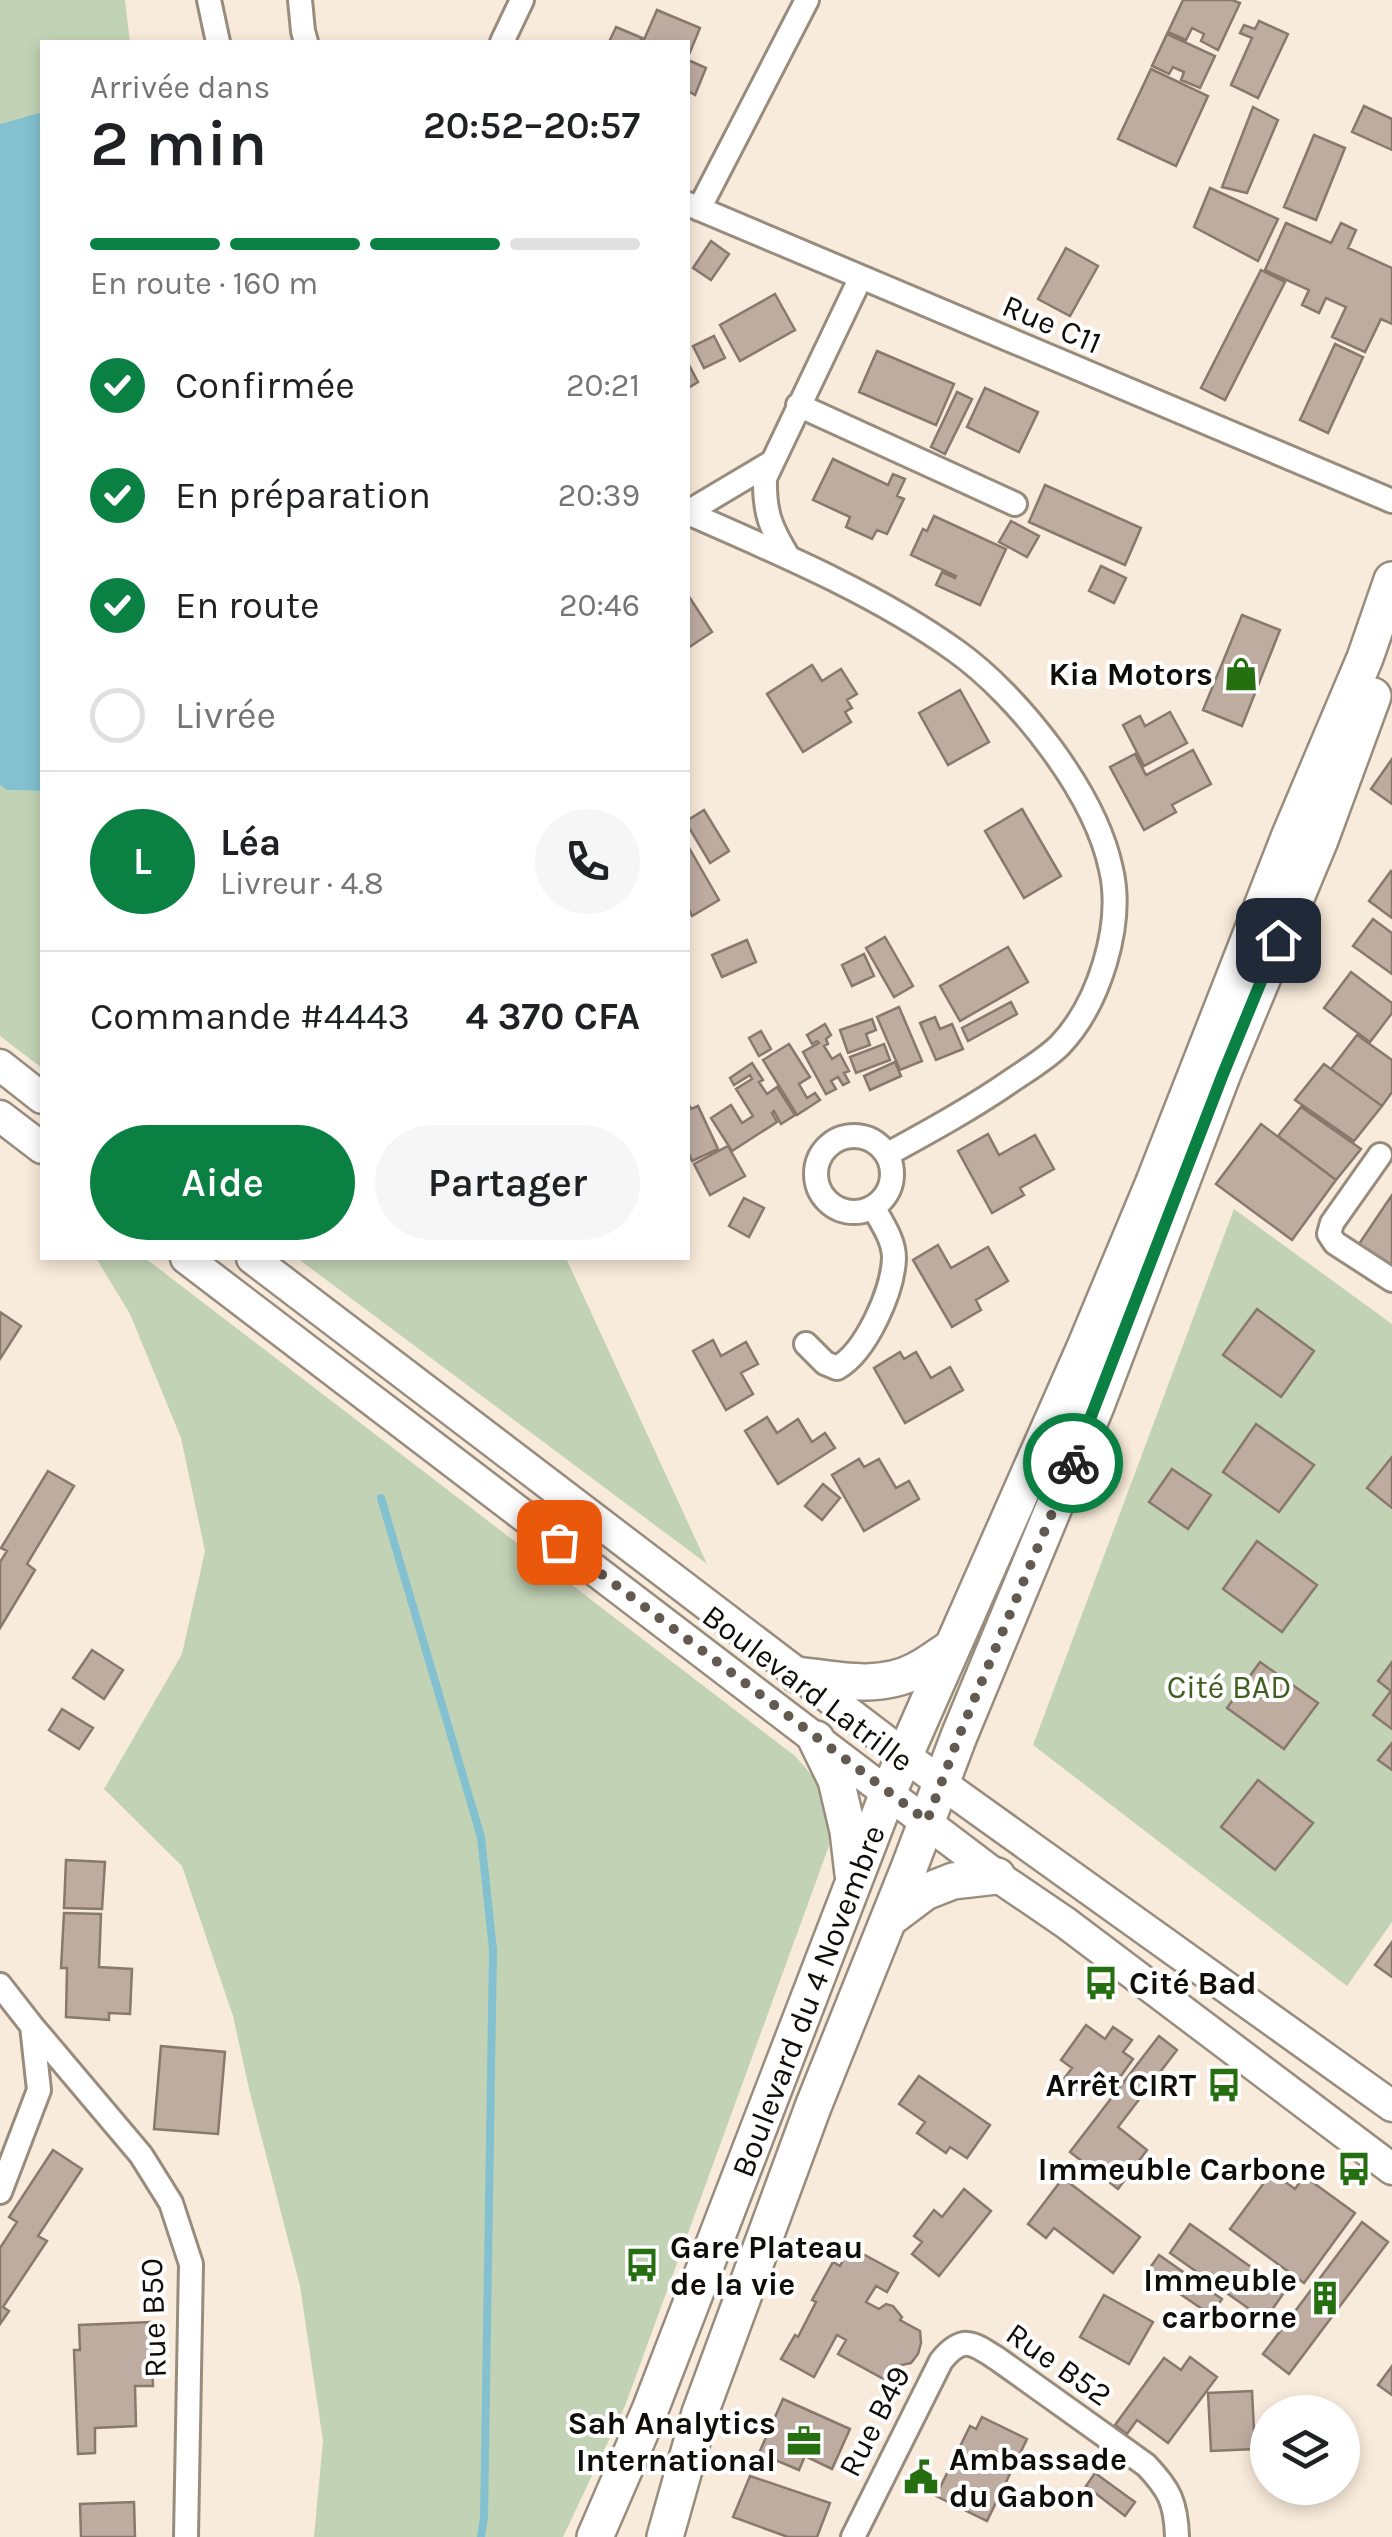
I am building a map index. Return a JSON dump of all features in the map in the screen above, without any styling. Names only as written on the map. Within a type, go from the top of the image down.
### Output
[{"type":"main road","name":"Boulevard du 4 Novembre","points":[[596,2537],[650,2410],[888,1793],[1154,1182],[1290,835],[1365,658],[1392,580]]},
{"type":"main road","name":"Boulevard du 4 Novembre","points":[[665,2537],[700,2413],[812,2106],[1096,1406],[1223,1074],[1320,840],[1392,646]]},
{"type":"main road","points":[[0,1065],[40,1096]]},
{"type":"main road","points":[[0,1116],[40,1146]]},
{"type":"main road","name":"Boulevard Latrille","points":[[189,1260],[816,1739],[1392,2169]]},
{"type":"main road","name":"Boulevard Latrille","points":[[255,1260],[941,1783],[1392,2106]]},
{"type":"main road","points":[[798,1675],[842,1681],[892,1680],[917,1670],[951,1648]]},
{"type":"main road","points":[[816,1739],[836,1780],[848,1831],[853,1880]]},
{"type":"main road","points":[[888,1919],[925,1892],[952,1881],[998,1876]]},
{"type":"main road","points":[[1066,1923],[1090,1889]]},
{"type":"street","points":[[210,0],[218,40]]},
{"type":"street","points":[[300,0],[305,40]]},
{"type":"street","points":[[503,40],[522,0]]},
{"type":"street","points":[[693,207],[807,0]]},
{"type":"street","name":"Rue C11","points":[[693,207],[1392,501]]},
{"type":"street","points":[[789,558],[772,530],[764,504],[764,478],[860,279]]},
{"type":"street","points":[[798,405],[1014,504]]},
{"type":"street","points":[[690,511],[772,462]]},
{"type":"street","points":[[690,513],[909,620],[982,672],[1040,734],[1065,768],[1093,816],[1112,871],[1114,924],[1104,968],[1086,1009],[1060,1045],[977,1104],[888,1154]]},
{"type":"street","points":[[849,1135],[864,1136],[888,1154],[892,1184],[874,1208],[844,1212],[830,1205],[820,1193],[817,1164],[835,1140],[849,1135]]},
{"type":"street","points":[[1380,1155],[1332,1223],[1329,1234],[1335,1243],[1392,1280]]},
{"type":"street","points":[[806,1344],[837,1368],[850,1361],[880,1310],[894,1256],[874,1208]]},
{"type":"street","points":[[0,1985],[32,2026],[39,2090],[0,2192]]},
{"type":"street","name":"Rue B50","points":[[32,2026],[141,2154],[171,2203],[191,2264],[186,2537]]},
{"type":"street","name":"Rue B49","points":[[853,2537],[940,2361],[962,2343]]},
{"type":"street","name":"Rue B52","points":[[962,2343],[988,2353],[1146,2465],[1166,2486],[1177,2537]]},
{"type":"green space","points":[[0,0],[125,0],[130,40],[40,40],[40,113],[0,124]]},
{"type":"green space","points":[[0,785],[8,790],[40,791],[40,1066],[0,1036]]},
{"type":"green space","name":"Cité BAD","points":[[1234,1209],[1392,1324],[1392,1922],[1347,1986],[1033,1745]]},
{"type":"green space","points":[[97,1260],[148,1260],[795,1756],[824,1796],[829,1846],[625,2406],[563,2537],[314,2537],[323,2441],[300,2286],[233,2016],[182,1866],[104,1789],[182,1654],[205,1551],[181,1438],[130,1314]]},
{"type":"green space","points":[[300,1260],[567,1260],[707,1564]]},
{"type":"water","points":[[40,113],[40,791],[7,790],[0,785],[0,124]]},
{"type":"building","points":[[1183,0],[1240,3],[1218,50],[1201,41],[1204,34],[1192,28],[1186,40],[1168,32]]},
{"type":"building","points":[[657,10],[700,28],[690,52],[690,40],[644,40]]},
{"type":"building","points":[[1259,21],[1288,34],[1258,98],[1231,85],[1252,38],[1240,33],[1244,25],[1255,29]]},
{"type":"building","points":[[616,27],[642,38],[641,40],[610,40]]},
{"type":"building","points":[[1167,34],[1215,56],[1200,88],[1181,80],[1184,72],[1173,67],[1169,74],[1152,66]]},
{"type":"building","points":[[690,61],[706,68],[695,95],[690,92]]},
{"type":"building","points":[[1151,69],[1208,96],[1176,166],[1118,139]]},
{"type":"building","points":[[1364,106],[1392,119],[1392,150],[1352,132]]},
{"type":"building","points":[[1253,107],[1278,120],[1247,193],[1222,187]]},
{"type":"building","points":[[1314,135],[1345,148],[1316,220],[1284,207]]},
{"type":"building","points":[[1210,188],[1278,219],[1258,261],[1194,227]]},
{"type":"building","points":[[1286,223],[1331,243],[1341,223],[1356,230],[1348,248],[1392,268],[1392,324],[1381,319],[1365,352],[1332,337],[1346,307],[1326,298],[1319,313],[1302,305],[1309,290],[1265,270]]},
{"type":"building","points":[[711,241],[729,254],[711,280],[693,268]]},
{"type":"building","points":[[1066,248],[1098,266],[1070,316],[1038,299]]},
{"type":"building","points":[[1261,270],[1285,282],[1225,400],[1201,388]]},
{"type":"building","points":[[775,294],[795,330],[740,361],[720,325]]},
{"type":"building","points":[[714,336],[725,358],[704,368],[693,346]]},
{"type":"building","points":[[1335,344],[1363,357],[1328,433],[1300,420]]},
{"type":"building","points":[[877,351],[954,384],[936,425],[859,392]]},
{"type":"building","points":[[690,367],[698,382],[690,387]]},
{"type":"building","points":[[985,388],[1038,412],[1019,452],[967,427]]},
{"type":"building","points":[[957,392],[972,399],[945,454],[931,447]]},
{"type":"building","points":[[833,459],[888,485],[893,474],[905,479],[897,496],[904,499],[887,534],[877,530],[872,539],[846,527],[850,517],[813,500]]},
{"type":"building","points":[[1045,485],[1141,528],[1125,565],[1029,522]]},
{"type":"building","points":[[934,516],[1006,549],[980,605],[936,585],[942,572],[956,576],[911,555]]},
{"type":"building","points":[[1011,521],[1039,536],[1027,557],[999,542]]},
{"type":"building","points":[[1101,566],[1126,578],[1114,603],[1089,591]]},
{"type":"building","points":[[690,598],[712,632],[690,647]]},
{"type":"building","points":[[1242,615],[1280,630],[1242,726],[1203,710]]},
{"type":"building","points":[[812,665],[822,681],[841,669],[857,694],[847,700],[852,708],[845,712],[851,722],[803,752],[767,694]]},
{"type":"building","points":[[960,690],[989,742],[948,765],[919,713]]},
{"type":"building","points":[[1170,712],[1187,743],[1144,766],[1123,725],[1140,716],[1145,726]]},
{"type":"building","points":[[1193,750],[1211,784],[1172,805],[1176,812],[1144,830],[1110,767],[1135,754],[1146,775]]},
{"type":"building","points":[[1392,759],[1392,804],[1371,789]]},
{"type":"building","points":[[1022,809],[1061,876],[1024,898],[985,831]]},
{"type":"building","points":[[704,810],[729,851],[710,863],[690,829],[690,819]]},
{"type":"building","points":[[690,849],[719,900],[692,916],[690,912]]},
{"type":"building","points":[[1392,872],[1392,918],[1369,901]]},
{"type":"building","points":[[1373,919],[1392,933],[1392,974],[1353,946]]},
{"type":"building","points":[[885,937],[913,986],[894,997],[866,948]]},
{"type":"building","points":[[747,940],[756,962],[722,977],[712,955]]},
{"type":"building","points":[[1008,947],[1028,982],[960,1021],[940,986]]},
{"type":"building","points":[[864,954],[874,976],[852,986],[842,965]]},
{"type":"building","points":[[1351,972],[1392,1003],[1392,1013],[1370,1042],[1324,1008]]},
{"type":"building","points":[[1011,1002],[1017,1014],[968,1041],[962,1028]]},
{"type":"building","points":[[899,1007],[922,1061],[900,1070],[877,1017]]},
{"type":"building","points":[[935,1017],[940,1029],[952,1024],[963,1049],[936,1060],[920,1023]]},
{"type":"building","points":[[872,1019],[876,1030],[866,1034],[870,1045],[848,1053],[840,1030]]},
{"type":"building","points":[[825,1024],[831,1035],[824,1046],[832,1059],[840,1054],[849,1071],[844,1073],[849,1082],[843,1085],[838,1077],[831,1081],[836,1089],[826,1094],[803,1052],[819,1043],[812,1044],[807,1035]]},
{"type":"building","points":[[761,1031],[771,1049],[759,1056],[749,1038]]},
{"type":"building","points":[[1357,1035],[1392,1060],[1392,1092],[1382,1106],[1331,1069]]},
{"type":"building","points":[[789,1044],[810,1077],[799,1084],[807,1098],[815,1093],[820,1100],[797,1115],[763,1060]]},
{"type":"building","points":[[884,1044],[890,1060],[856,1073],[850,1057]]},
{"type":"building","points":[[895,1062],[901,1076],[870,1090],[864,1076]]},
{"type":"building","points":[[752,1063],[767,1094],[777,1087],[795,1115],[781,1124],[774,1111],[777,1122],[732,1151],[711,1118],[731,1105],[742,1123],[753,1116],[736,1089],[752,1079],[750,1075],[734,1085],[730,1078]]},
{"type":"building","points":[[1324,1064],[1382,1106],[1354,1141],[1295,1100]]},
{"type":"building","points":[[698,1106],[718,1149],[692,1161],[690,1107]]},
{"type":"building","points":[[1301,1107],[1361,1149],[1336,1180],[1278,1136]]},
{"type":"building","points":[[1261,1124],[1336,1180],[1292,1240],[1216,1184]]},
{"type":"building","points":[[988,1134],[999,1155],[1035,1135],[1054,1169],[1020,1188],[1024,1195],[992,1213],[958,1151]]},
{"type":"building","points":[[728,1146],[745,1176],[710,1195],[694,1164]]},
{"type":"building","points":[[1392,1195],[1392,1271],[1357,1247]]},
{"type":"building","points":[[744,1198],[764,1208],[749,1237],[729,1226]]},
{"type":"building","points":[[938,1245],[951,1268],[988,1247],[1008,1281],[976,1300],[981,1310],[952,1327],[913,1260]]},
{"type":"building","points":[[1257,1309],[1314,1351],[1281,1397],[1223,1355]]},
{"type":"building","points":[[0,1312],[21,1326],[0,1359]]},
{"type":"building","points":[[713,1340],[721,1356],[746,1342],[758,1364],[741,1373],[753,1394],[726,1410],[693,1351]]},
{"type":"building","points":[[900,1352],[904,1359],[916,1352],[931,1378],[950,1367],[963,1390],[905,1423],[874,1368]]},
{"type":"building","points":[[767,1417],[777,1433],[798,1419],[812,1442],[825,1433],[835,1448],[778,1484],[745,1431]]},
{"type":"building","points":[[1256,1424],[1314,1465],[1279,1512],[1223,1472]]},
{"type":"building","points":[[1392,1457],[1392,1508],[1367,1488]]},
{"type":"building","points":[[859,1459],[864,1467],[879,1459],[896,1488],[909,1481],[919,1499],[864,1531],[832,1475]]},
{"type":"building","points":[[1172,1469],[1211,1495],[1188,1529],[1149,1502]]},
{"type":"building","points":[[48,1471],[74,1486],[27,1564],[35,1570],[0,1628],[0,1562],[7,1551],[1,1548]]},
{"type":"building","points":[[823,1484],[840,1498],[822,1520],[805,1506]]},
{"type":"building","points":[[1257,1541],[1317,1585],[1282,1632],[1223,1589]]},
{"type":"building","points":[[92,1650],[123,1670],[104,1699],[73,1678]]},
{"type":"building","points":[[1260,1662],[1318,1703],[1284,1749],[1227,1708]]},
{"type":"building","points":[[1392,1662],[1392,1729],[1373,1715],[1391,1691],[1378,1681]]},
{"type":"building","points":[[62,1709],[93,1728],[79,1749],[49,1730]]},
{"type":"building","points":[[1392,1743],[1392,1770],[1378,1760]]},
{"type":"building","points":[[1258,1780],[1313,1823],[1275,1870],[1221,1827]]},
{"type":"building","points":[[66,1860],[105,1862],[102,1909],[64,1908]]},
{"type":"building","points":[[64,1913],[101,1914],[99,1967],[132,1969],[130,2014],[109,2013],[109,2020],[66,2017],[67,1968],[61,1968]]},
{"type":"building","points":[[1392,1942],[1392,1977],[1375,1965]]},
{"type":"building","points":[[1086,2025],[1105,2039],[1113,2027],[1132,2040],[1123,2052],[1133,2059],[1108,2094],[1089,2080],[1080,2093],[1063,2080],[1072,2068],[1061,2060]]},
{"type":"building","points":[[1159,2036],[1177,2050],[1118,2127],[1147,2150],[1118,2189],[1070,2152]]},
{"type":"building","points":[[161,2046],[225,2052],[218,2134],[154,2129]]},
{"type":"building","points":[[919,2076],[990,2125],[967,2158],[950,2147],[946,2153],[917,2133],[925,2122],[899,2104]]},
{"type":"building","points":[[53,2150],[82,2169],[38,2236],[47,2241],[3,2307],[9,2311],[0,2324],[0,2248],[17,2222],[9,2217]]},
{"type":"building","points":[[1272,2172],[1295,2189],[1304,2176],[1355,2213],[1304,2283],[1230,2229]]},
{"type":"building","points":[[1063,2178],[1140,2237],[1113,2273],[1054,2228],[1046,2238],[1028,2224]]},
{"type":"building","points":[[964,2189],[991,2211],[939,2276],[912,2254],[922,2242],[914,2236],[934,2210],[942,2217]]},
{"type":"building","name":"Immeuble carborne","points":[[1362,2222],[1388,2242],[1289,2374],[1263,2354]]},
{"type":"building","points":[[1190,2224],[1285,2291],[1265,2320],[1170,2253]]},
{"type":"building","points":[[850,2247],[898,2273],[887,2292],[876,2286],[866,2302],[879,2309],[886,2304],[893,2306],[902,2317],[900,2320],[920,2331],[918,2354],[911,2363],[901,2365],[891,2383],[838,2354],[846,2340],[837,2335],[814,2377],[781,2359],[795,2335],[798,2337],[833,2262],[840,2266]]},
{"type":"building","points":[[1159,2255],[1222,2299],[1211,2315],[1158,2279],[1156,2282],[1145,2275]]},
{"type":"building","points":[[1104,2295],[1153,2322],[1129,2364],[1080,2337]]},
{"type":"building","points":[[151,2322],[153,2386],[135,2386],[136,2426],[95,2428],[95,2453],[78,2454],[74,2350],[80,2350],[79,2325]]},
{"type":"building","points":[[1190,2357],[1217,2377],[1168,2443],[1137,2420],[1127,2434],[1115,2425],[1164,2358],[1181,2370]]},
{"type":"building","points":[[1392,2366],[1392,2395],[1378,2385]]},
{"type":"building","points":[[1252,2391],[1250,2449],[1211,2451],[1208,2393]]},
{"type":"building","name":"Sah Analytics International","points":[[783,2399],[850,2429],[832,2469],[805,2456],[799,2470],[759,2453]]},
{"type":"building","points":[[982,2417],[1027,2439],[987,2521],[936,2496],[970,2426],[976,2429]]},
{"type":"building","points":[[1095,2473],[1135,2502],[1125,2516],[1086,2486]]},
{"type":"building","points":[[750,2476],[830,2503],[817,2537],[788,2537],[733,2517]]},
{"type":"building","points":[[134,2502],[135,2537],[81,2537],[80,2504]]},
{"type":"waterway","points":[[381,1498],[481,1837],[493,1950],[481,2537]]},
{"type":"way so far","points":[[559,1542],[927,1821],[1073,1463]]},
{"type":"place","name":"Kia Motors","points":[[1241,674]]},
{"type":"place","name":"Cité Bad","points":[[1101,1983]]},
{"type":"place","name":"Arrêt CIRT","points":[[1224,2085]]},
{"type":"place","name":"Immeuble Carbone","points":[[1354,2169]]},
{"type":"place","name":"Gare Plateau de la vie","points":[[642,2265]]},
{"type":"place","name":"Immeuble carborne","points":[[1325,2298]]},
{"type":"place","name":"Sah Analytics International","points":[[804,2441]]},
{"type":"place","name":"Ambassade du Gabon","points":[[921,2477]]},
{"type":"route","points":[[1073,1463],[1278,940]]}]
